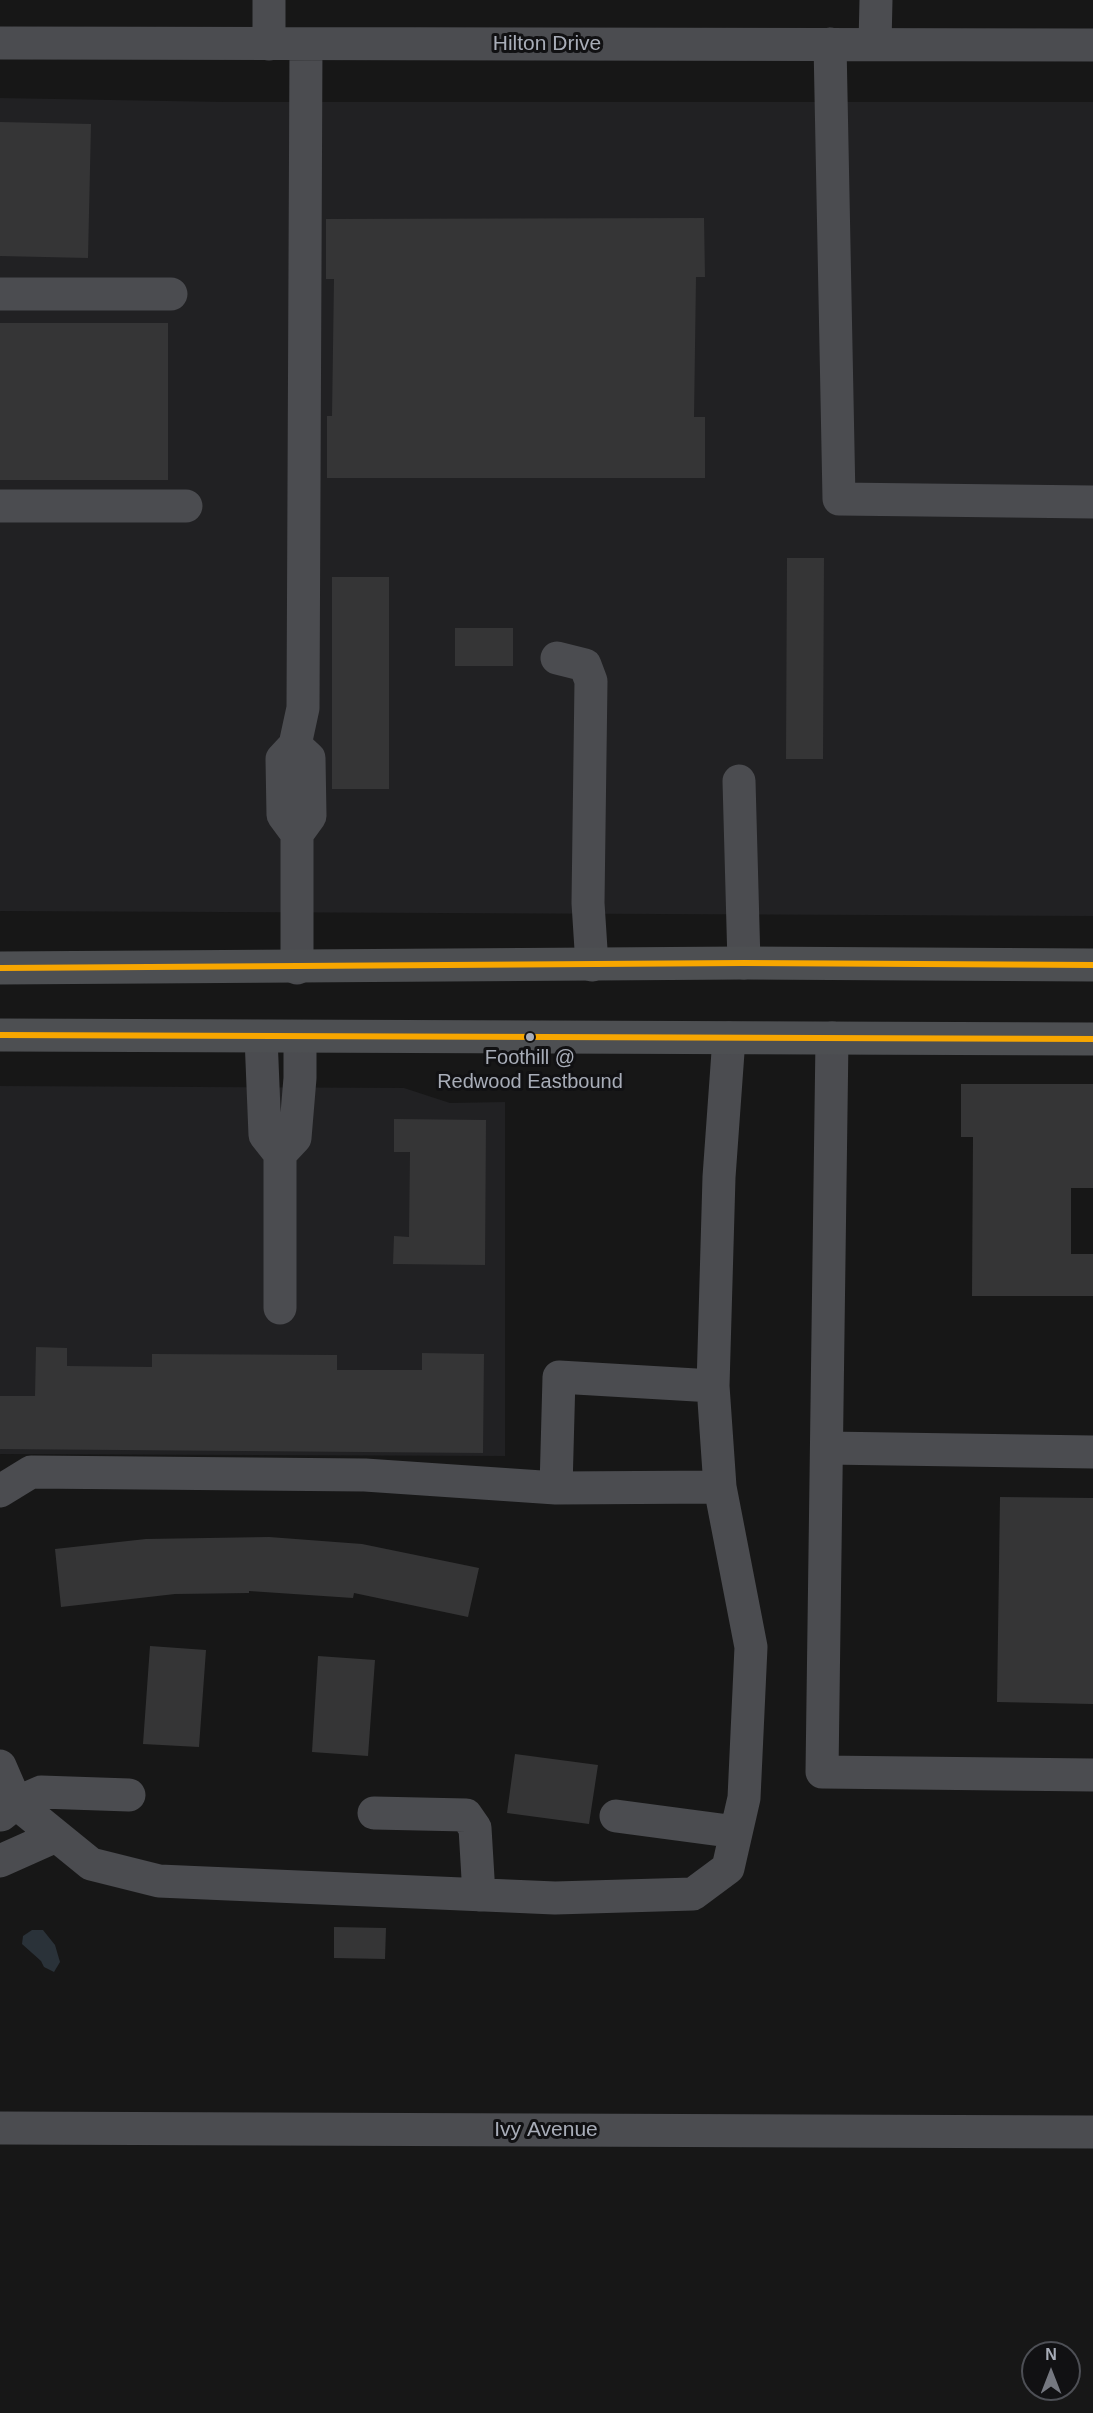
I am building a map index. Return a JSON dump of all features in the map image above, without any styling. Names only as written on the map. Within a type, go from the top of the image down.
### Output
[{"type":"main road","points":[[0,968],[297,968],[744,963],[1093,964]]},
{"type":"main road","points":[[0,1035],[1093,1039]]},
{"type":"street","points":[[269,0],[269,44]]},
{"type":"street","points":[[875,44],[876,0]]},
{"type":"street","name":"Hilton Drive","points":[[0,43],[1093,45]]},
{"type":"street","points":[[297,968],[297,834],[283,815],[282,759],[295,745],[303,708],[306,44]]},
{"type":"street","points":[[830,44],[839,499],[1093,502]]},
{"type":"street","points":[[0,294],[171,294]]},
{"type":"street","points":[[0,506],[186,506]]},
{"type":"street","points":[[557,658],[585,665],[591,681],[588,903],[592,965]]},
{"type":"street","points":[[739,781],[744,963]]},
{"type":"street","points":[[261,1037],[265,1135],[280,1154],[280,1308]]},
{"type":"street","points":[[280,1154],[296,1138],[300,1037]]},
{"type":"street","points":[[8,1809],[56,1836],[91,1864],[159,1881],[555,1898],[693,1894],[728,1868],[744,1798],[752,1647],[720,1487],[713,1386],[719,1176],[729,1038]]},
{"type":"street","points":[[832,1038],[822,1772],[1093,1775]]},
{"type":"street","points":[[556,1488],[559,1377],[713,1386]]},
{"type":"street","points":[[827,1448],[1093,1452]]},
{"type":"street","points":[[0,1491],[31,1472],[365,1475],[556,1488],[720,1487]]},
{"type":"street","points":[[0,1766],[8,1809]]},
{"type":"street","points":[[8,1809],[41,1792],[129,1795]]},
{"type":"street","points":[[374,1813],[466,1815],[476,1828],[479,1895]]},
{"type":"street","points":[[616,1816],[736,1832]]},
{"type":"street","points":[[0,1860],[56,1836]]},
{"type":"street","name":"Ivy Avenue","points":[[0,2128],[1093,2132]]},
{"type":"shaded area","points":[[0,98],[224,102],[1093,102],[1093,916],[0,911]]},
{"type":"shaded area","points":[[0,1086],[404,1088],[450,1103],[505,1102],[505,1456],[0,1454]]},
{"type":"shaded area","points":[[32,1930],[43,1930],[55,1945],[60,1962],[54,1972],[44,1967],[41,1961],[22,1944],[23,1936]]},
{"type":"building","points":[[0,122],[91,124],[88,258],[0,256]]},
{"type":"building","points":[[704,218],[705,277],[696,277],[694,417],[705,417],[705,478],[327,478],[327,416],[332,416],[334,279],[326,279],[326,219]]},
{"type":"building","points":[[0,323],[168,323],[168,480],[0,480]]},
{"type":"building","points":[[787,558],[824,558],[823,759],[786,759]]},
{"type":"building","points":[[332,577],[389,577],[389,789],[332,789]]},
{"type":"building","points":[[455,628],[513,628],[513,666],[455,666]]},
{"type":"building","points":[[961,1084],[1093,1084],[1093,1188],[1071,1188],[1071,1254],[1093,1254],[1093,1296],[972,1296],[973,1137],[961,1137]]},
{"type":"building","points":[[394,1119],[486,1120],[485,1265],[393,1264],[394,1236],[409,1237],[410,1152],[394,1152]]},
{"type":"building","points":[[36,1347],[67,1348],[67,1366],[152,1367],[152,1354],[337,1355],[337,1370],[422,1370],[422,1353],[484,1354],[483,1453],[0,1449],[0,1396],[35,1396]]},
{"type":"building","points":[[1000,1497],[1093,1498],[1093,1704],[997,1702]]},
{"type":"building","points":[[269,1537],[362,1544],[479,1568],[468,1617],[354,1593],[353,1598],[249,1591],[249,1593],[175,1594],[61,1607],[55,1549],[146,1539]]},
{"type":"building","points":[[150,1646],[206,1650],[199,1747],[143,1744]]},
{"type":"building","points":[[318,1656],[375,1660],[368,1756],[312,1752]]},
{"type":"building","points":[[515,1754],[598,1765],[589,1824],[507,1813]]},
{"type":"building","points":[[334,1927],[386,1928],[385,1959],[334,1958]]},
{"type":"transit line","points":[[0,968],[744,963],[1093,965]]},
{"type":"transit line","points":[[0,1035],[1093,1039]]},
{"type":"place","name":"Foothill @ Redwood Eastbound","points":[[530,1037]]}]
